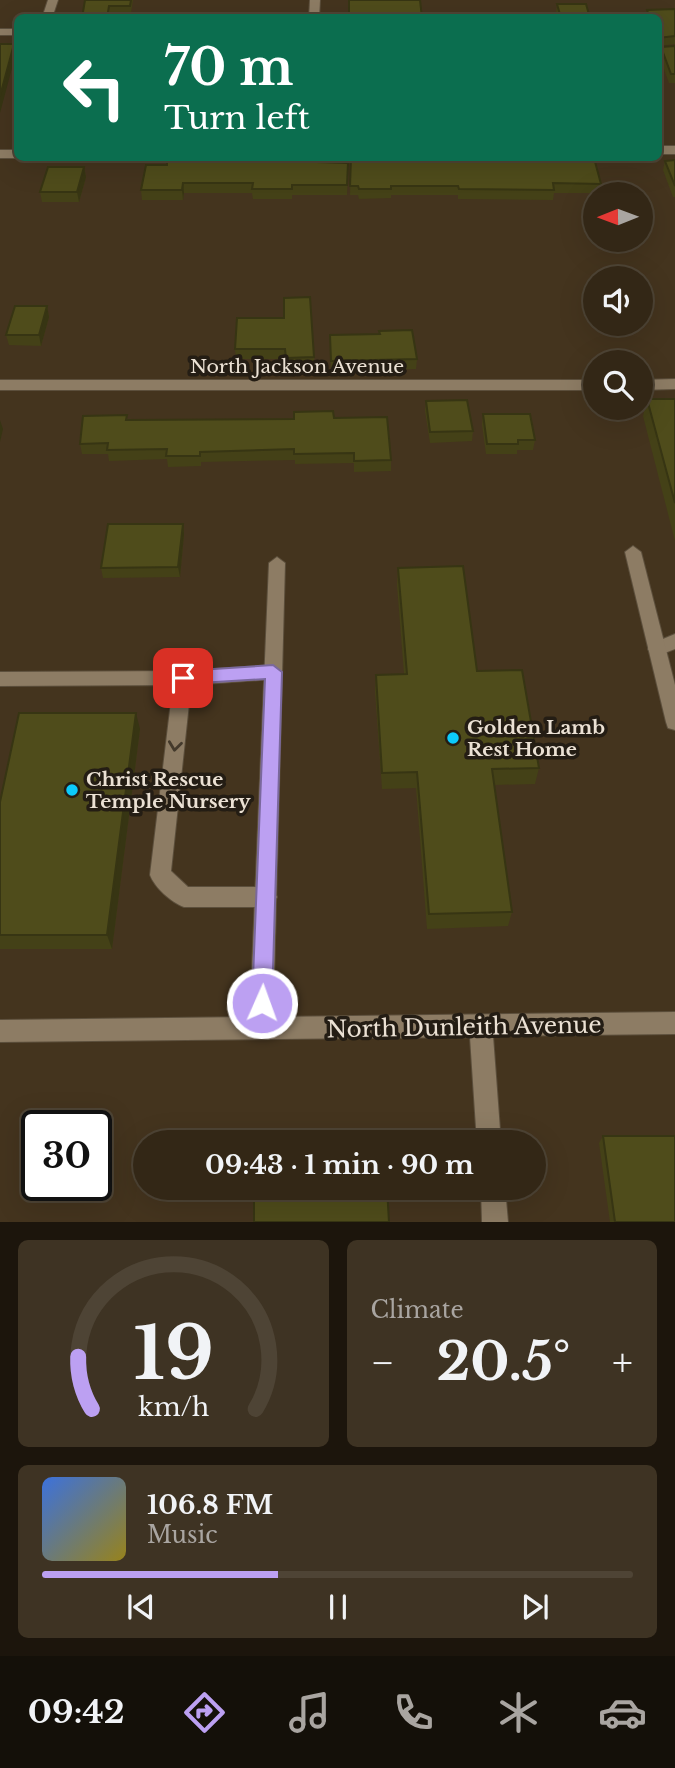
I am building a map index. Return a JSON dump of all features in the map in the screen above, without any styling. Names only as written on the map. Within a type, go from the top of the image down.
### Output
[{"type":"street","points":[[653,384],[675,384]]},
{"type":"street","name":"North Jackson Avenue","points":[[0,385],[583,385]]},
{"type":"street","points":[[633,552],[675,722]]},
{"type":"street","points":[[261,1029],[277,563]]},
{"type":"street","points":[[657,649],[675,640]]},
{"type":"street","points":[[0,679],[183,678],[273,672]]},
{"type":"street","points":[[183,678],[160,875],[184,897],[266,897]]},
{"type":"street","name":"North Dunleith Avenue","points":[[0,1031],[481,1028],[675,1023]]},
{"type":"street","points":[[481,1028],[488,1130]]},
{"type":"street","points":[[494,1200],[495,1222]]},
{"type":"building","points":[[85,0],[131,0],[130,6],[109,6],[108,14],[83,14]]},
{"type":"building","points":[[349,0],[420,0],[422,14],[349,14]]},
{"type":"building","points":[[557,4],[586,4],[589,14],[560,14]]},
{"type":"building","points":[[675,9],[675,36],[662,38],[662,14],[648,14],[647,10]]},
{"type":"building","points":[[0,44],[14,44],[0,96]]},
{"type":"building","points":[[675,46],[675,74],[671,74],[662,47]]},
{"type":"building","points":[[675,160],[675,186],[665,161]]},
{"type":"building","points":[[167,161],[348,163],[347,185],[292,185],[292,189],[252,189],[253,183],[183,183],[182,190],[141,190],[146,165],[167,165]]},
{"type":"building","points":[[351,161],[595,161],[600,182],[553,183],[554,190],[459,189],[458,186],[359,189],[358,186],[350,186]]},
{"type":"building","points":[[48,167],[84,167],[77,192],[40,192]]},
{"type":"building","points":[[310,297],[314,357],[286,358],[285,349],[235,349],[237,318],[284,318],[284,298]]},
{"type":"building","points":[[15,306],[47,306],[39,335],[6,335]]},
{"type":"building","points":[[412,330],[417,359],[331,361],[330,335]]},
{"type":"building","points":[[653,399],[675,399],[675,503],[653,420]]},
{"type":"building","points":[[467,400],[473,431],[430,432],[426,401]]},
{"type":"building","points":[[333,411],[334,418],[387,417],[391,460],[354,461],[354,453],[294,454],[294,449],[200,452],[200,456],[166,456],[167,449],[107,450],[108,443],[80,444],[83,416],[127,415],[126,420],[294,419],[294,412]]},
{"type":"building","points":[[483,414],[530,414],[535,440],[518,440],[518,444],[487,444]]},
{"type":"building","points":[[108,524],[183,524],[178,567],[101,568]]},
{"type":"building","name":"Golden Lamb Rest Home","points":[[463,566],[477,671],[522,670],[539,768],[492,769],[512,912],[429,914],[417,772],[382,773],[376,675],[407,674],[398,568]]},
{"type":"building","name":"Christ Rescue Temple Nursery","points":[[19,713],[136,713],[107,935],[0,935],[0,802]]},
{"type":"building","points":[[603,1136],[675,1136],[675,1222],[615,1222]]},
{"type":"building","points":[[254,1200],[388,1200],[389,1222],[254,1222]]},
{"type":"place","name":"Golden Lamb Rest Home","points":[[453,738]]},
{"type":"place","name":"Christ Rescue Temple Nursery","points":[[72,790]]},
{"type":"route","points":[[183,678],[273,672],[262,1003]]}]
